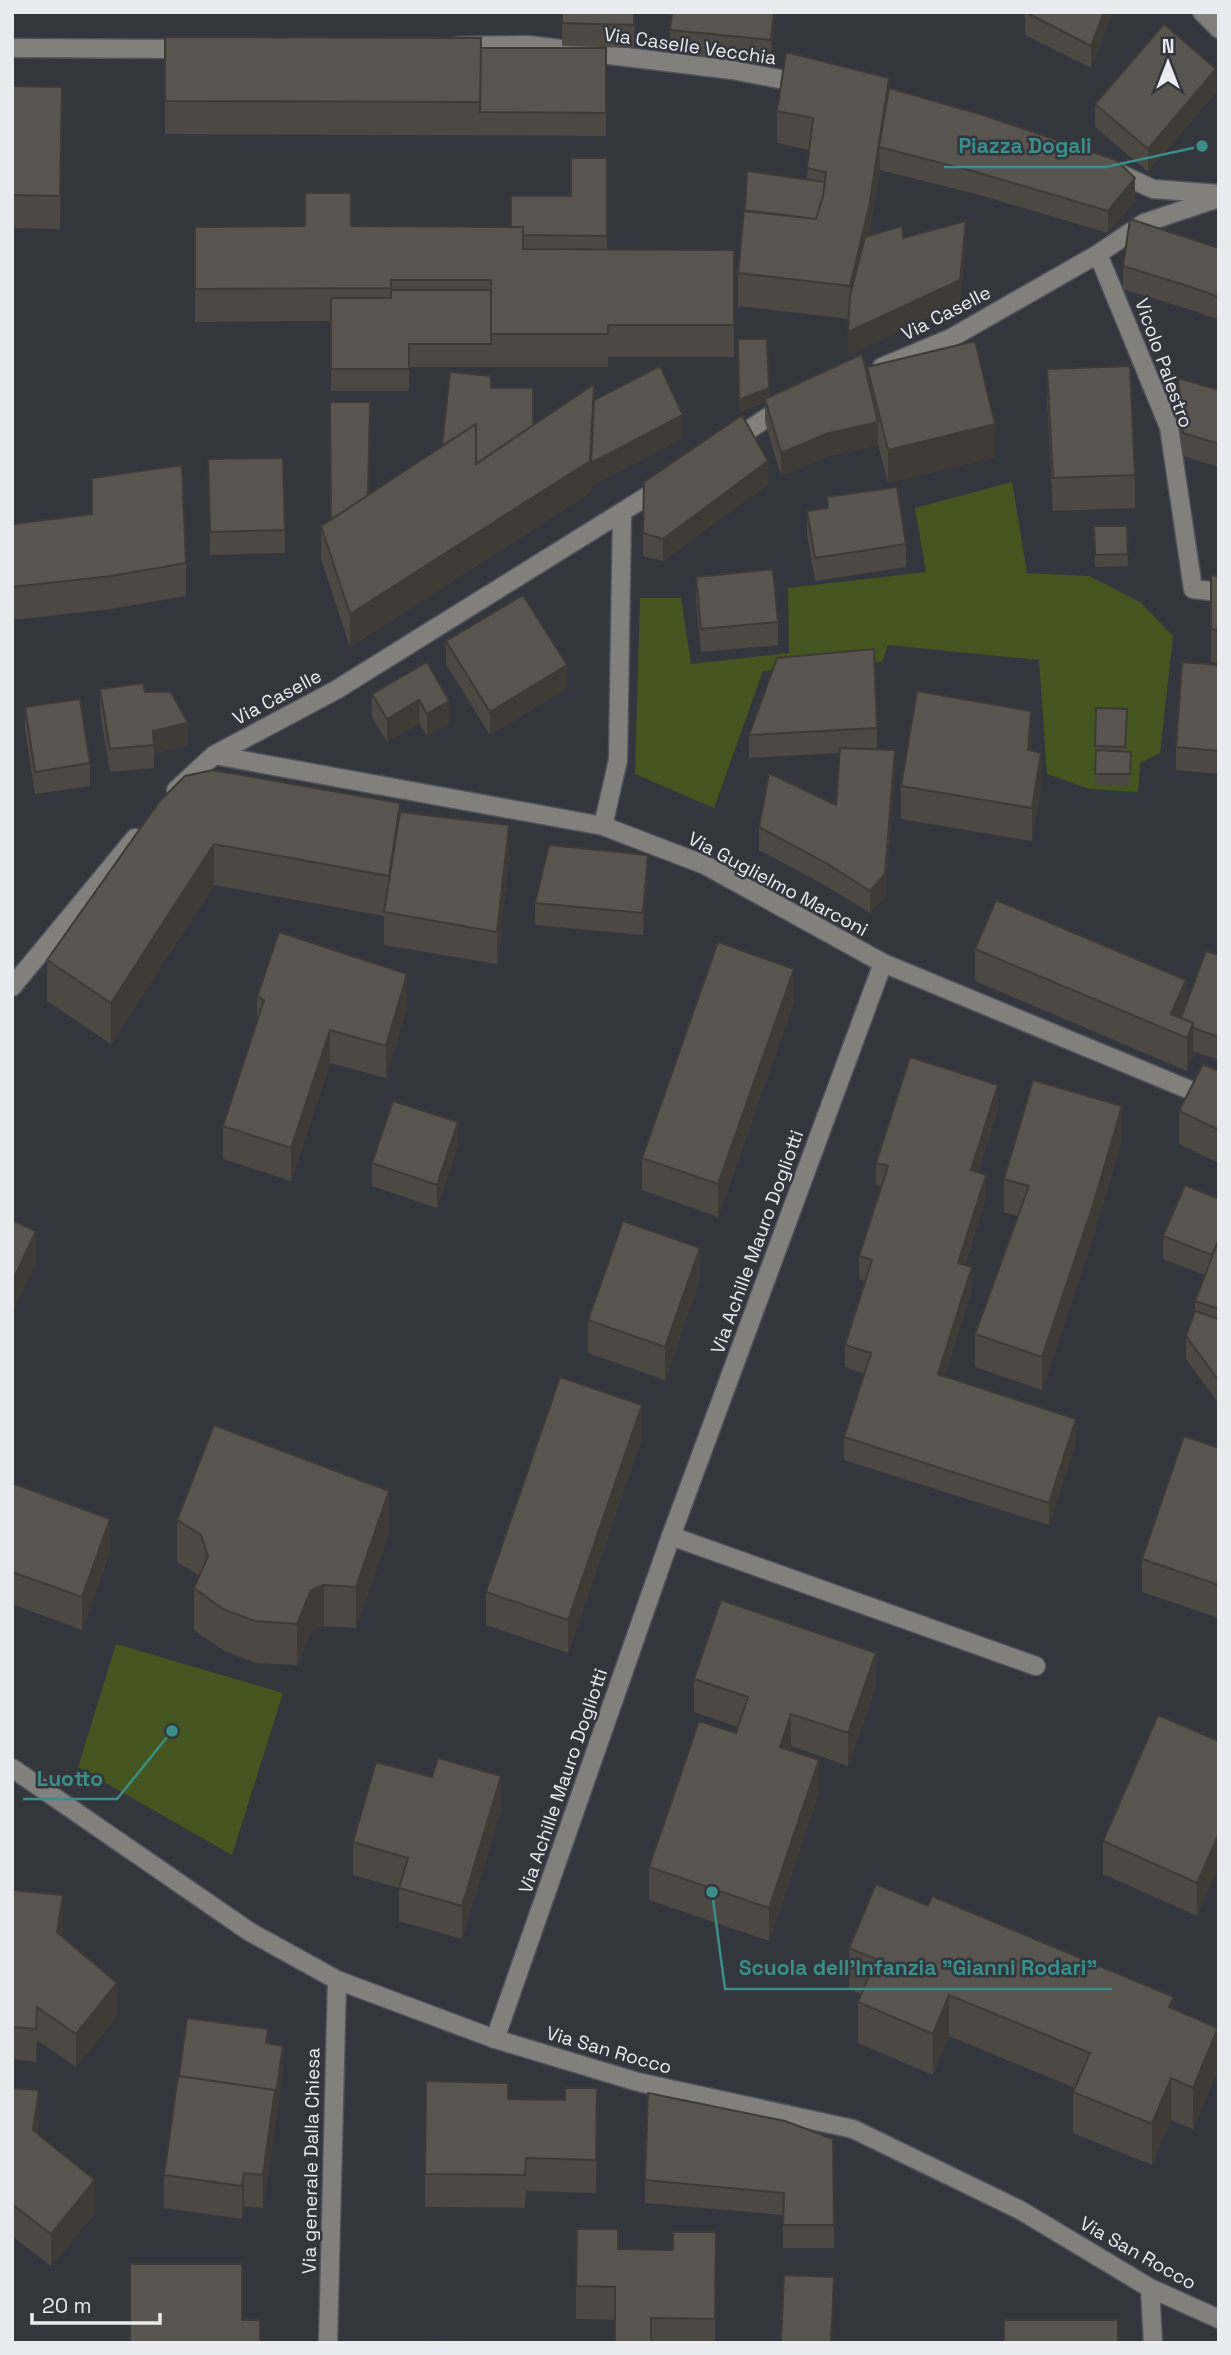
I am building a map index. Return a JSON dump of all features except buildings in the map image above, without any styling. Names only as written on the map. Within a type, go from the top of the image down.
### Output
[{"type":"street","points":[[1202,12],[1219,29]]},
{"type":"street","name":"Via Caselle Vecchia","points":[[446,46],[528,45],[732,71],[821,87]]},
{"type":"street","points":[[12,48],[213,49]]},
{"type":"street","points":[[1093,162],[1153,189],[1219,196]]},
{"type":"street","name":"Via Caselle","points":[[867,374],[951,338],[1098,254],[1144,223],[1219,196]]},
{"type":"street","name":"Vicolo Palestro","points":[[1098,254],[1169,427],[1193,589],[1219,592]]},
{"type":"street","points":[[713,453],[771,415],[807,399]]},
{"type":"street","name":"Via Caselle","points":[[166,801],[214,755],[336,690],[679,475]]},
{"type":"street","points":[[603,826],[618,760],[622,513]]},
{"type":"street","name":"Via Guglielmo Marconi","points":[[214,755],[603,826],[705,865],[883,963],[1219,1102]]},
{"type":"street","points":[[12,987],[149,822]]},
{"type":"street","name":"Via Achille Mauro Dogliotti","points":[[495,2039],[671,1536],[883,963]]},
{"type":"street","points":[[671,1536],[1036,1666]]},
{"type":"street","name":"Via San Rocco","points":[[12,1768],[250,1932],[337,1980],[495,2039],[638,2082],[853,2129],[1020,2210],[1150,2288],[1219,2319]]},
{"type":"street","name":"Via generale Dalla Chiesa","points":[[328,2343],[337,1980]]},
{"type":"street","points":[[1150,2288],[1153,2343]]},
{"type":"green space","points":[[1012,482],[1027,573],[1089,576],[1140,602],[1173,636],[1160,753],[1140,763],[1138,792],[1090,789],[1047,774],[1039,660],[888,645],[882,662],[763,671],[714,808],[635,774],[640,598],[681,598],[691,664],[789,653],[788,588],[926,572],[915,508]]},
{"type":"green space","points":[[116,1644],[283,1693],[232,1855],[78,1767]]},
{"type":"place","name":"Piazza Dogali","points":[[1202,146]]},
{"type":"place","name":"Luotto","points":[[172,1731]]},
{"type":"place","name":"Scuola dell'Infanzia \"Gianni Rodari\"","points":[[712,1892]]}]
